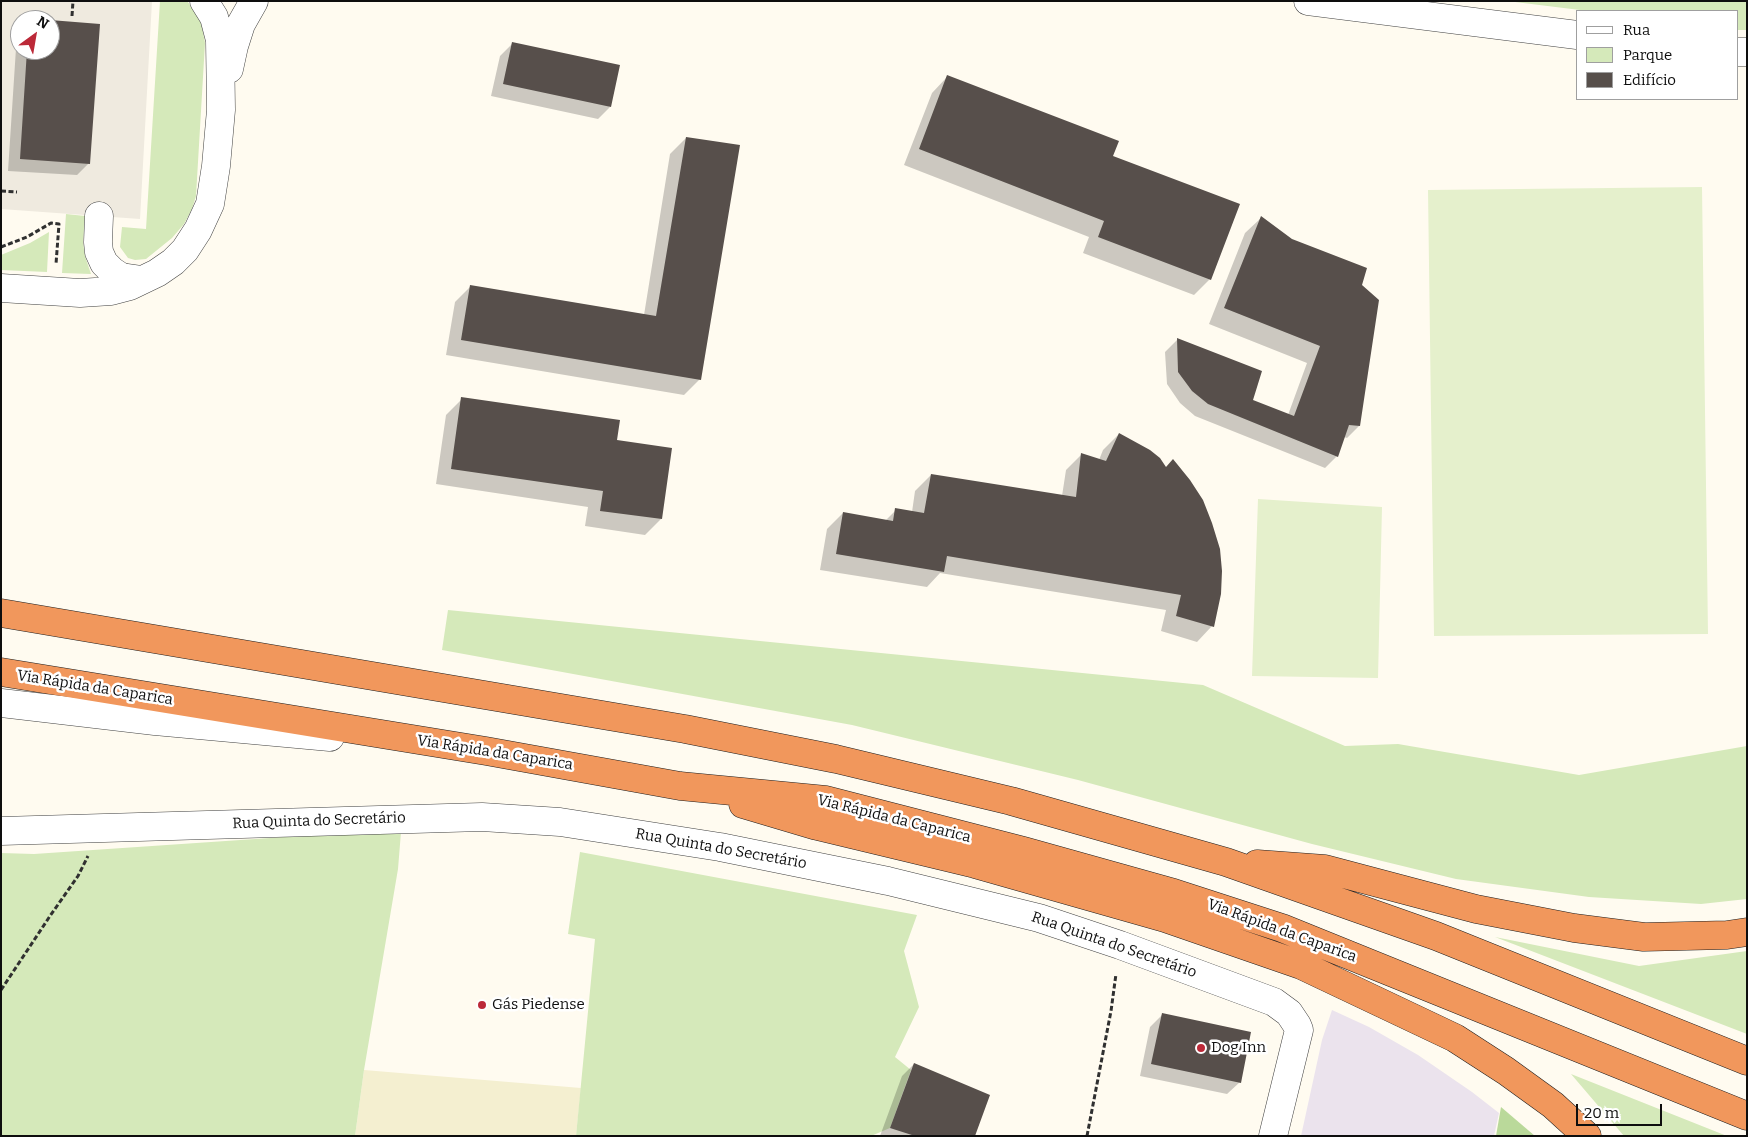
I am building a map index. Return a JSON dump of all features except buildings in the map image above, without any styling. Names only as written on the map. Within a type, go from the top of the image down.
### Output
[{"type":"highway","points":[[1,613],[779,746],[1011,801],[1226,862],[1436,936],[1747,1061]]},
{"type":"highway","name":"Via Rápida da Caparica","points":[[1,672],[486,751],[680,786],[826,800],[1024,851],[1174,893],[1282,928],[1747,1116]]},
{"type":"highway","points":[[680,786],[817,826],[975,864],[1165,918],[1301,965],[1455,1038],[1545,1099],[1586,1136]]},
{"type":"highway","points":[[1226,862],[1325,869],[1476,909],[1574,928],[1644,937],[1727,935],[1747,932]]},
{"type":"street","points":[[1,288],[99,293],[130,286],[142,280],[173,262],[185,250],[205,217],[210,204],[216,166],[221,110],[220,40],[214,17],[204,1]]},
{"type":"street","points":[[221,110],[240,24],[254,1]]},
{"type":"street","points":[[1308,1],[1576,35]]},
{"type":"street","points":[[99,216],[99,252],[104,263],[121,277],[142,280]]},
{"type":"street","points":[[1,703],[155,721],[486,751]]},
{"type":"street","name":"Rua Quinta do Secretário","points":[[1,831],[482,816],[560,822],[720,847],[888,881],[1039,918],[1120,945],[1274,1002],[1289,1013],[1299,1030],[1273,1136]]},
{"type":"path","points":[[72,16],[73,1]]},
{"type":"path","points":[[1,191],[17,192]]},
{"type":"path","points":[[1,247],[28,237],[51,223],[59,224],[56,267]]},
{"type":"path","points":[[1,990],[78,876],[91,848],[92,829]]},
{"type":"path","points":[[1087,1136],[1111,1011],[1120,945]]},
{"type":"shaded area","points":[[1,1],[152,1],[140,219],[1,209]]},
{"type":"shaded area","points":[[1332,1010],[1369,1027],[1418,1055],[1499,1113],[1494,1136],[1301,1136],[1322,1040]]},
{"type":"shaded area","points":[[364,1070],[581,1088],[576,1136],[355,1136]]},
{"type":"green space","points":[[160,1],[187,1],[197,13],[202,26],[205,43],[196,196],[184,224],[172,238],[146,259],[135,260],[128,258],[120,247],[122,227],[146,229]]},
{"type":"green space","points":[[1507,1],[1747,1],[1747,30],[1738,30],[1738,10],[1580,10]]},
{"type":"green space","points":[[1702,187],[1708,634],[1434,636],[1428,190]]},
{"type":"green space","points":[[66,214],[85,216],[83,242],[91,274],[62,273]]},
{"type":"green space","points":[[49,232],[47,272],[1,270],[1,255],[30,243]]},
{"type":"green space","points":[[1258,499],[1382,507],[1378,678],[1252,676]]},
{"type":"green space","points":[[448,610],[1203,685],[1345,746],[1398,744],[1579,775],[1747,746],[1747,899],[1701,904],[1589,897],[1456,879],[1312,844],[1078,780],[852,725],[442,650]]},
{"type":"green space","points":[[401,832],[398,869],[364,1070],[355,1136],[1,1136],[1,853],[34,854],[329,834]]},
{"type":"green space","points":[[580,852],[917,915],[904,951],[919,1007],[895,1057],[911,1070],[890,1128],[871,1136],[576,1136],[595,939],[568,934]]},
{"type":"green space","points":[[1495,937],[1639,966],[1747,951],[1747,1034]]},
{"type":"green space","points":[[1571,1074],[1727,1136],[1624,1136]]},
{"type":"green space","points":[[1501,1107],[1535,1136],[1496,1136]]},
{"type":"place","name":"Gás Piedense","points":[[482,1005]]},
{"type":"place","name":"Dog Inn","points":[[1201,1048]]}]
